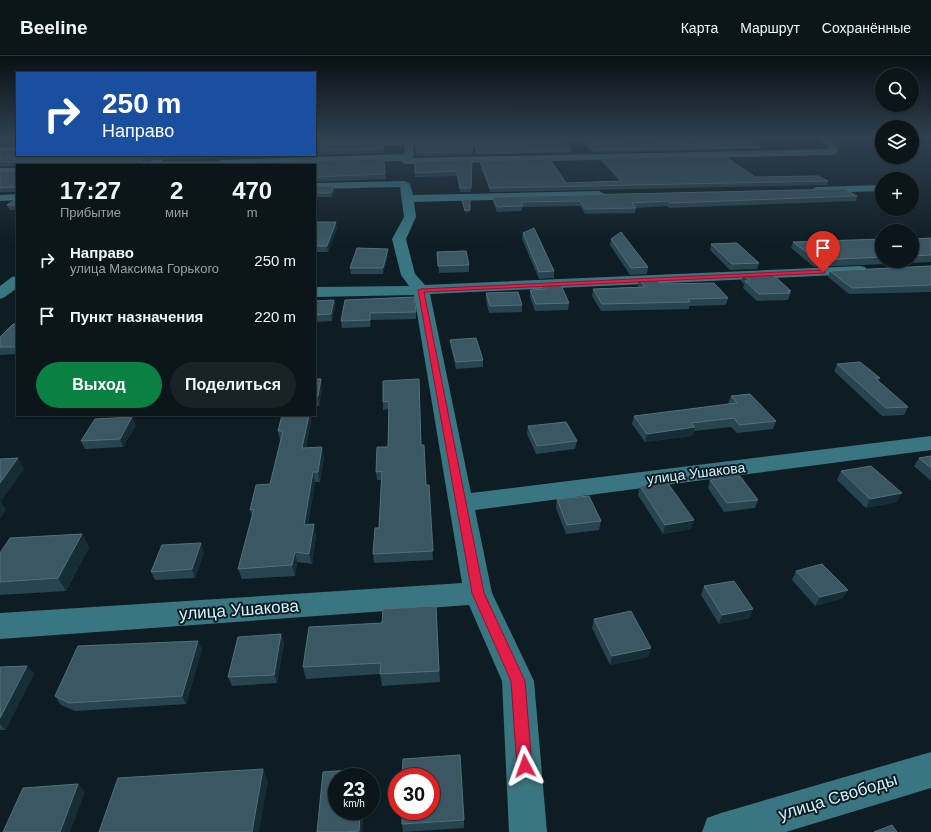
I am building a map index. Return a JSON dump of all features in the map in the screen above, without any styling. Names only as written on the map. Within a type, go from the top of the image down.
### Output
[{"type":"street","points":[[378,173],[614,194]]},
{"type":"street","points":[[316,189],[406,175],[439,173]]},
{"type":"street","points":[[406,175],[410,217],[399,239],[408,275],[421,290],[478,593],[518,681],[528,832]]},
{"type":"street","points":[[803,190],[875,188]]},
{"type":"street","points":[[0,198],[16,197]]},
{"type":"street","points":[[316,292],[421,290],[877,270]]},
{"type":"street","points":[[0,294],[16,281]]},
{"type":"street","points":[[0,298],[16,298]]},
{"type":"street","name":"улица Ушакова","points":[[462,503],[931,443]]},
{"type":"street","name":"улица Ушакова","points":[[0,626],[478,593]]},
{"type":"street","name":"улица Свободы","points":[[721,832],[931,770]]},
{"type":"building","points":[[0,173],[16,173],[16,187],[0,188]]},
{"type":"building","points":[[316,173],[385,174],[316,177]]},
{"type":"building","points":[[457,173],[472,173],[471,188],[460,188]]},
{"type":"building","points":[[485,173],[559,173],[566,183],[622,181],[615,173],[749,173],[755,177],[818,176],[828,181],[490,188]]},
{"type":"building","points":[[316,186],[334,186],[331,193],[316,193]]},
{"type":"building","points":[[844,189],[857,196],[670,203],[668,201],[632,203],[636,208],[585,209],[580,201],[521,202],[523,206],[497,207],[493,197]]},
{"type":"building","points":[[16,199],[16,205],[7,205]]},
{"type":"building","points":[[470,199],[470,210],[465,211],[462,200]]},
{"type":"building","points":[[316,222],[336,222],[327,246],[316,246]]},
{"type":"building","points":[[534,228],[554,271],[539,272],[523,233]]},
{"type":"building","points":[[621,232],[648,267],[631,268],[611,239]]},
{"type":"building","points":[[931,238],[931,255],[919,256],[919,239]]},
{"type":"building","points":[[875,239],[875,257],[817,260],[793,242]]},
{"type":"building","points":[[737,243],[759,263],[732,264],[711,244]]},
{"type":"building","points":[[357,248],[388,249],[383,268],[350,268]]},
{"type":"building","points":[[466,251],[469,265],[438,266],[437,252]]},
{"type":"building","points":[[931,266],[931,285],[852,288],[830,271],[919,268],[919,267]]},
{"type":"building","points":[[771,273],[791,291],[787,291],[790,293],[759,294],[745,281],[750,281],[743,275]]},
{"type":"building","points":[[656,278],[661,284],[714,283],[728,298],[688,299],[690,302],[602,304],[593,289],[645,287],[639,279]]},
{"type":"building","points":[[560,283],[569,303],[536,304],[530,290],[546,289],[544,284]]},
{"type":"building","points":[[518,292],[522,305],[490,306],[486,293]]},
{"type":"building","points":[[414,297],[416,312],[370,313],[370,320],[341,321],[345,300]]},
{"type":"building","points":[[334,300],[331,314],[316,315],[316,301]]},
{"type":"building","points":[[13,324],[16,324],[16,347],[0,347],[0,337]]},
{"type":"building","points":[[476,338],[483,360],[456,362],[450,340]]},
{"type":"building","points":[[860,362],[880,378],[875,378],[908,407],[886,408],[837,364]]},
{"type":"building","points":[[316,379],[321,379],[318,396],[316,397]]},
{"type":"building","points":[[419,379],[421,445],[424,445],[426,485],[429,485],[433,551],[373,554],[375,528],[379,528],[382,471],[376,472],[377,447],[388,447],[389,401],[383,402],[383,381]]},
{"type":"building","points":[[750,394],[776,421],[739,425],[734,418],[691,423],[695,427],[647,434],[634,416],[737,403],[731,396]]},
{"type":"building","points":[[282,416],[309,416],[302,448],[322,447],[318,472],[313,472],[304,525],[314,524],[309,554],[295,552],[292,565],[238,569],[254,509],[250,510],[256,485],[270,484],[283,431],[278,431]]},
{"type":"building","points":[[132,417],[120,439],[81,441],[95,419]]},
{"type":"building","points":[[566,422],[577,441],[537,446],[528,426]]},
{"type":"building","points":[[931,456],[931,468],[919,458]]},
{"type":"building","points":[[18,458],[0,483],[0,459]]},
{"type":"building","points":[[871,466],[902,493],[870,499],[841,471]]},
{"type":"building","points":[[740,476],[758,500],[727,503],[710,480]]},
{"type":"building","points":[[667,482],[694,520],[665,525],[640,486]]},
{"type":"building","points":[[589,496],[601,521],[567,525],[557,499]]},
{"type":"building","points":[[82,534],[58,578],[0,582],[0,553],[10,538]]},
{"type":"building","points":[[201,543],[192,569],[151,572],[162,545]]},
{"type":"building","points":[[822,564],[848,590],[820,597],[796,571]]},
{"type":"building","points":[[734,581],[753,609],[722,615],[704,586]]},
{"type":"building","points":[[436,606],[439,671],[380,674],[381,663],[303,667],[309,627],[382,623],[383,609]]},
{"type":"building","points":[[631,611],[651,648],[612,656],[594,619]]},
{"type":"building","points":[[281,634],[274,675],[228,677],[238,637]]},
{"type":"building","points":[[198,641],[182,696],[69,703],[55,696],[78,646]]},
{"type":"building","points":[[27,666],[0,718],[0,667]]},
{"type":"building","points":[[460,755],[464,820],[402,824],[402,820],[440,820],[440,768],[402,768],[403,759]]},
{"type":"building","points":[[263,769],[252,832],[99,832],[118,778]]},
{"type":"building","points":[[323,772],[328,772],[328,820],[360,820],[359,831],[317,832]]},
{"type":"building","points":[[78,784],[60,832],[3,832],[23,788]]},
{"type":"building","points":[[892,825],[897,832],[874,832]]},
{"type":"route","points":[[525,766],[518,681],[478,593],[421,290],[823,272]]}]
